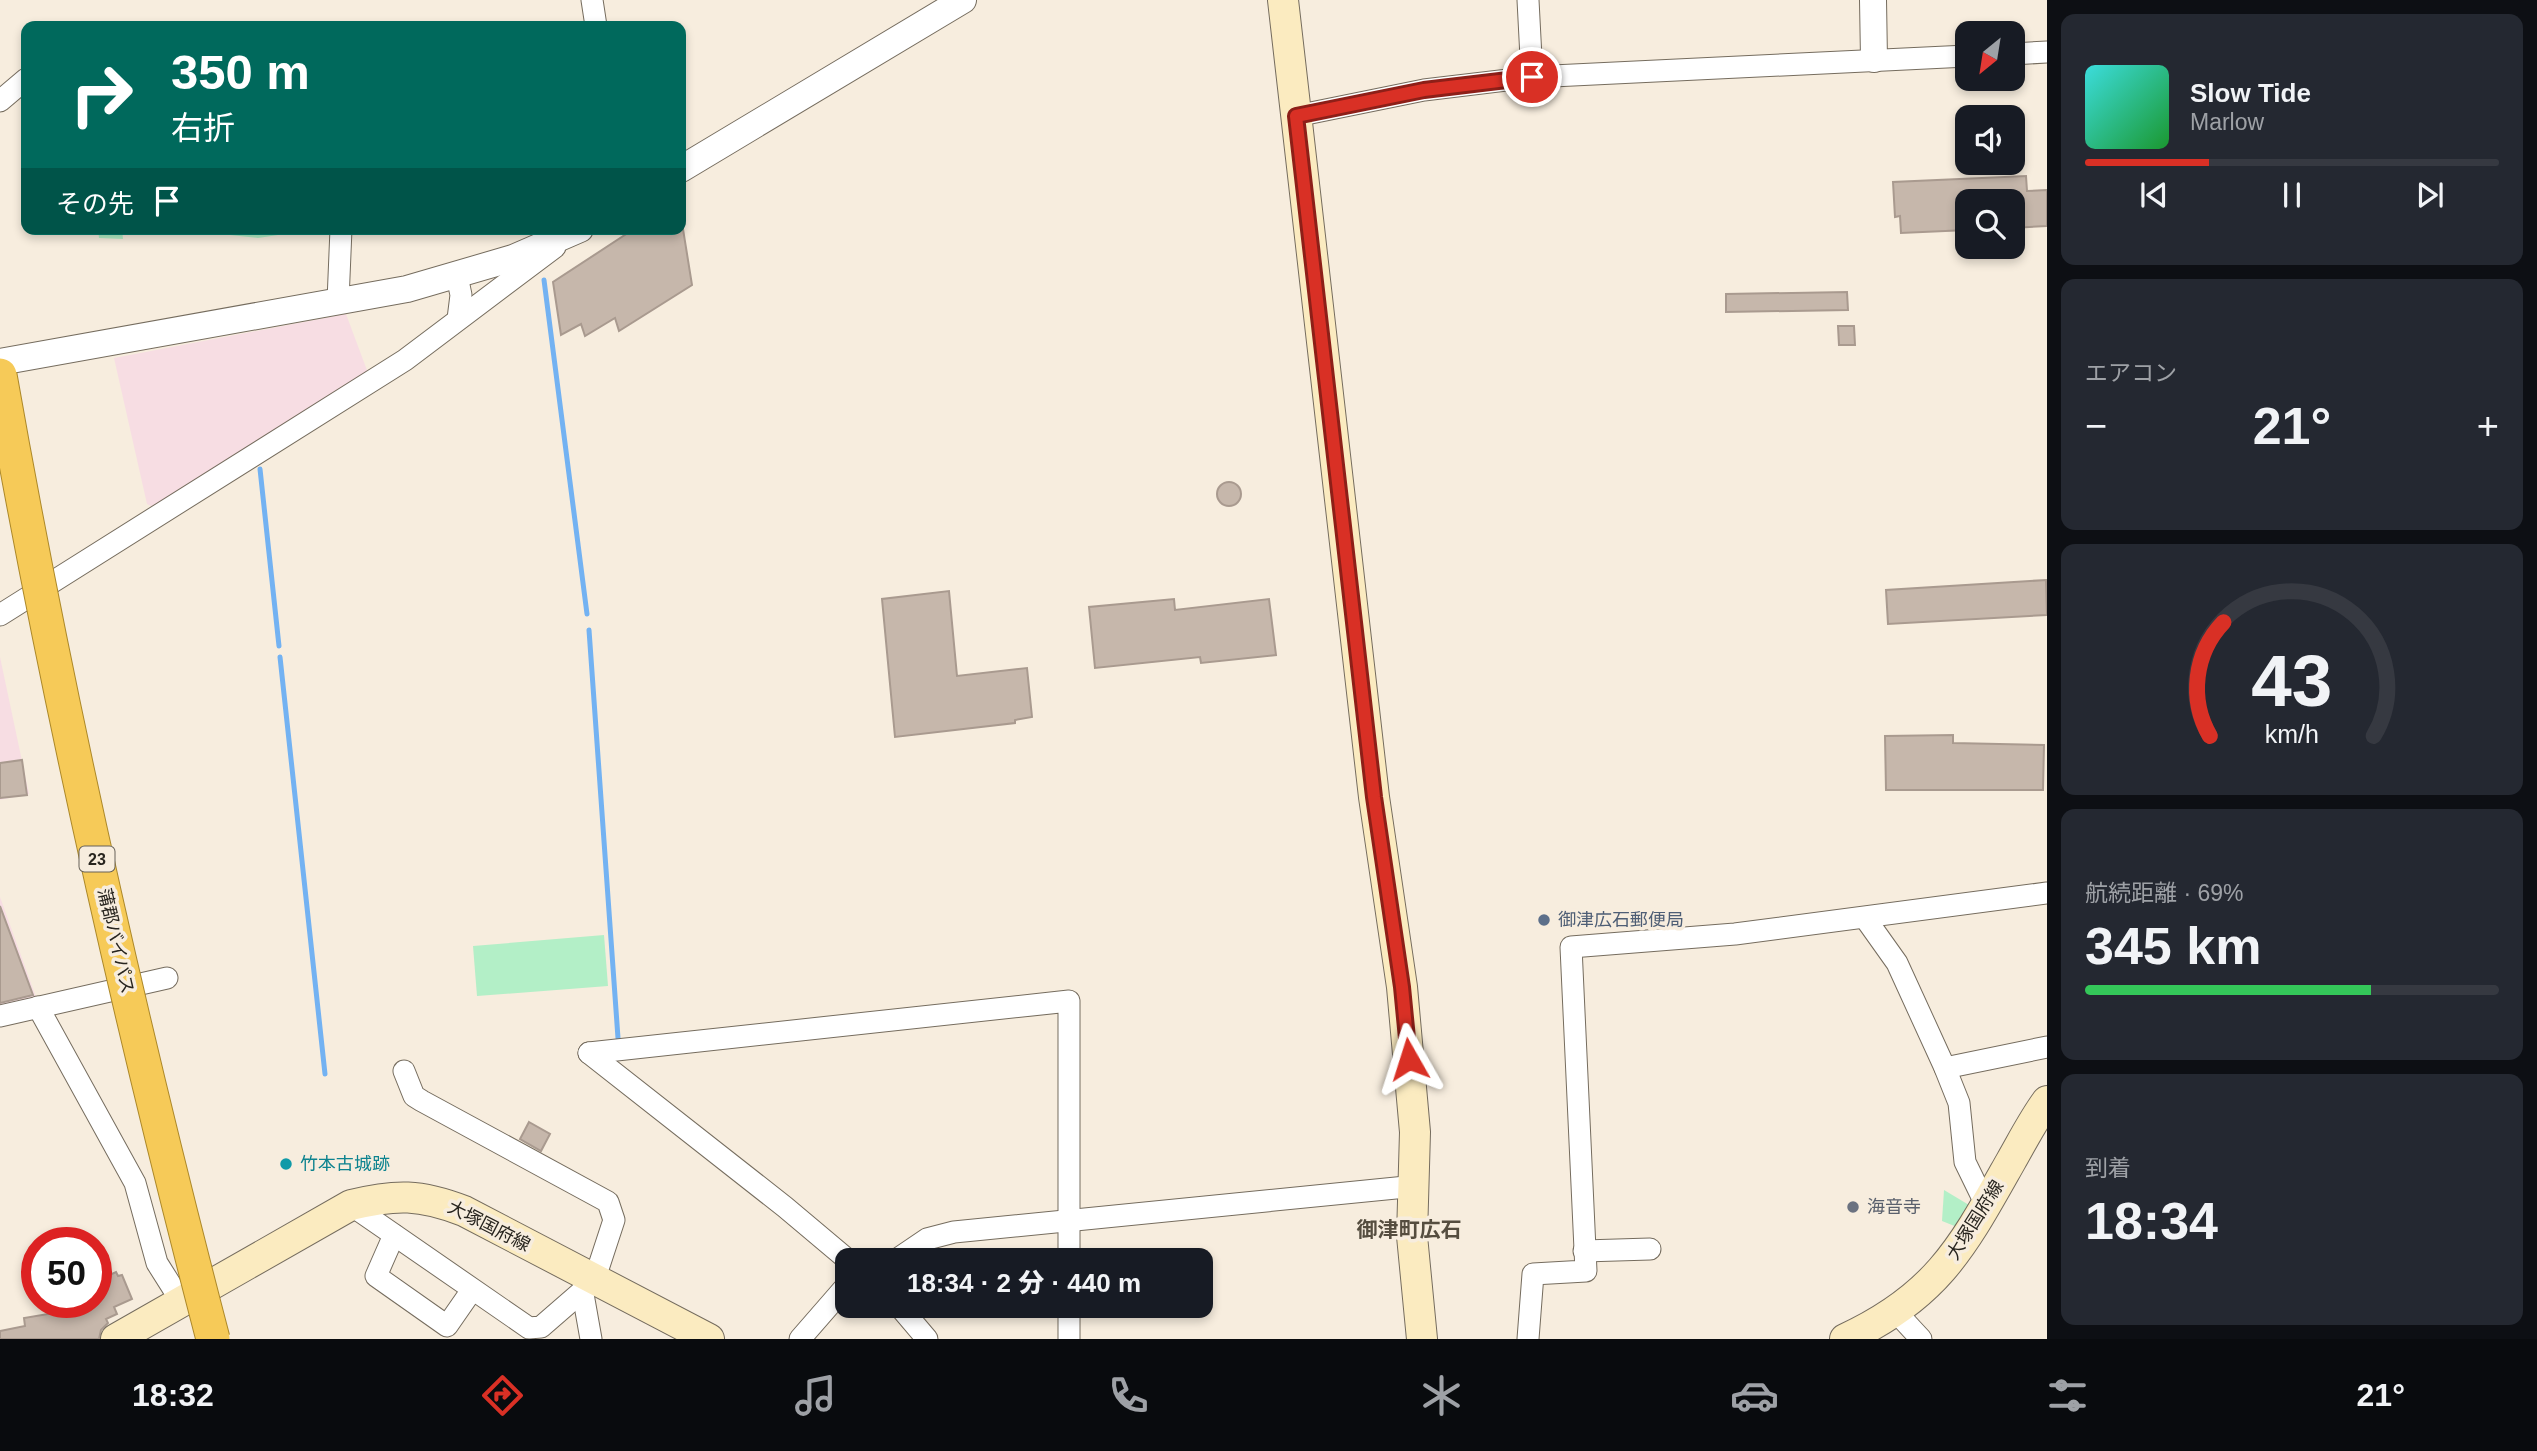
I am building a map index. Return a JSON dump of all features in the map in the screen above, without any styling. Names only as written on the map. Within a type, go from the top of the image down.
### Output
[{"type":"highway","name":"蒲郡バイパス","points":[[0,376],[29,538],[106,899],[213,1339]]},
{"type":"highway","name":"蒲郡バイパス","points":[[0,423],[103,931],[203,1339]]},
{"type":"main road","points":[[1283,0],[1374,797],[1402,987],[1415,1132],[1413,1245],[1422,1339]]},
{"type":"main road","name":"大塚国府線","points":[[1845,1339],[1896,1312],[1935,1280],[1968,1238],[2047,1101]]},
{"type":"main road","name":"大塚国府線","points":[[116,1339],[351,1205],[388,1196],[438,1200],[464,1211],[589,1287],[709,1339]]},
{"type":"street","points":[[592,0],[595,21]]},
{"type":"street","points":[[686,166],[963,0]]},
{"type":"street","points":[[1528,0],[1532,77]]},
{"type":"street","points":[[1873,0],[1874,59]]},
{"type":"street","points":[[2025,53],[2047,52]]},
{"type":"street","points":[[1296,116],[1424,90],[1532,77],[1955,56]]},
{"type":"street","points":[[0,101],[21,83]]},
{"type":"street","points":[[338,302],[341,235]]},
{"type":"street","points":[[0,362],[338,302],[457,276],[513,258],[568,235]]},
{"type":"street","points":[[0,615],[405,360],[572,235]]},
{"type":"street","points":[[457,276],[461,295],[458,319]]},
{"type":"street","points":[[1528,1339],[1533,1274],[1586,1271],[1572,947],[1735,934],[2047,893]]},
{"type":"street","points":[[1865,918],[1896,963],[1945,1068],[1959,1103],[1965,1162],[1986,1205]]},
{"type":"street","points":[[0,1016],[167,978]]},
{"type":"street","points":[[835,1249],[589,1054],[1069,1001],[1069,1248]]},
{"type":"street","points":[[38,1007],[135,1182],[157,1263],[181,1301]]},
{"type":"street","points":[[1945,1068],[2047,1047]]},
{"type":"street","points":[[404,1071],[414,1096],[608,1202],[614,1220],[589,1287],[591,1339]]},
{"type":"street","points":[[913,1248],[927,1239],[954,1232],[1416,1186]]},
{"type":"street","points":[[351,1205],[472,1290],[528,1334],[541,1327],[589,1287]]},
{"type":"street","points":[[394,1235],[376,1276],[447,1326],[472,1290]]},
{"type":"street","points":[[1584,1251],[1650,1249]]},
{"type":"street","points":[[800,1339],[835,1299]]},
{"type":"street","points":[[1896,1312],[1921,1339]]},
{"type":"street","points":[[909,1318],[927,1339]]},
{"type":"street","points":[[1069,1318],[1069,1339]]},
{"type":"shaded area","points":[[346,314],[368,373],[153,507],[147,504],[114,358]]},
{"type":"shaded area","points":[[0,657],[29,794],[0,800]]},
{"type":"shaded area","points":[[0,897],[37,1000],[0,1012]]},
{"type":"green space","points":[[99,235],[123,235],[123,239],[99,238]]},
{"type":"green space","points":[[230,235],[278,235],[258,238]]},
{"type":"green space","points":[[604,935],[608,986],[477,996],[473,946]]},
{"type":"green space","points":[[1944,1190],[1974,1208],[1962,1229],[1942,1221]]},
{"type":"building","points":[[2026,176],[2027,191],[2047,190],[2047,226],[2025,227],[2025,189],[1955,189],[1955,231],[1901,233],[1900,216],[1895,217],[1893,182]]},
{"type":"building","points":[[625,235],[684,235],[692,285],[619,331],[615,318],[585,336],[581,324],[561,335],[553,282]]},
{"type":"building","points":[[1847,292],[1848,310],[1726,312],[1726,294]]},
{"type":"building","points":[[1838,326],[1854,326],[1855,345],[1839,345]]},
{"type":"building","points":[[1229,482],[1240,489],[1241,494],[1234,505],[1229,506],[1218,499],[1217,494],[1224,483]]},
{"type":"building","points":[[2046,580],[2047,615],[1888,624],[1886,590]]},
{"type":"building","points":[[949,591],[957,676],[1027,668],[1032,717],[1015,720],[1015,723],[895,737],[882,599]]},
{"type":"building","points":[[1174,599],[1175,610],[1269,599],[1276,655],[1201,663],[1200,657],[1095,668],[1089,607]]},
{"type":"building","points":[[1953,735],[1953,743],[2044,745],[2043,790],[1886,790],[1885,736]]},
{"type":"building","points":[[22,760],[27,795],[0,798],[0,763]]},
{"type":"building","points":[[0,906],[33,995],[0,1003]]},
{"type":"building","points":[[529,1122],[550,1134],[541,1151],[520,1139]]},
{"type":"building","points":[[116,1272],[118,1276],[122,1275],[132,1299],[114,1307],[117,1314],[112,1316],[112,1274]]},
{"type":"building","points":[[24,1318],[108,1318],[99,1339],[0,1339],[0,1331],[25,1326]]},
{"type":"waterway","points":[[544,280],[587,614]]},
{"type":"waterway","points":[[260,469],[279,646]]},
{"type":"waterway","points":[[589,630],[618,1038]]},
{"type":"waterway","points":[[280,657],[325,1074]]},
{"type":"place","name":"御津広石郵便局","points":[[1544,920]]},
{"type":"place","name":"竹本古城跡","points":[[286,1164]]},
{"type":"place","name":"海音寺","points":[[1853,1207]]},
{"type":"district","name":"御津町広石","points":[[1409,1229]]},
{"type":"route","points":[[1409,1059],[1402,987],[1374,797],[1296,116],[1424,90],[1532,77]]}]
